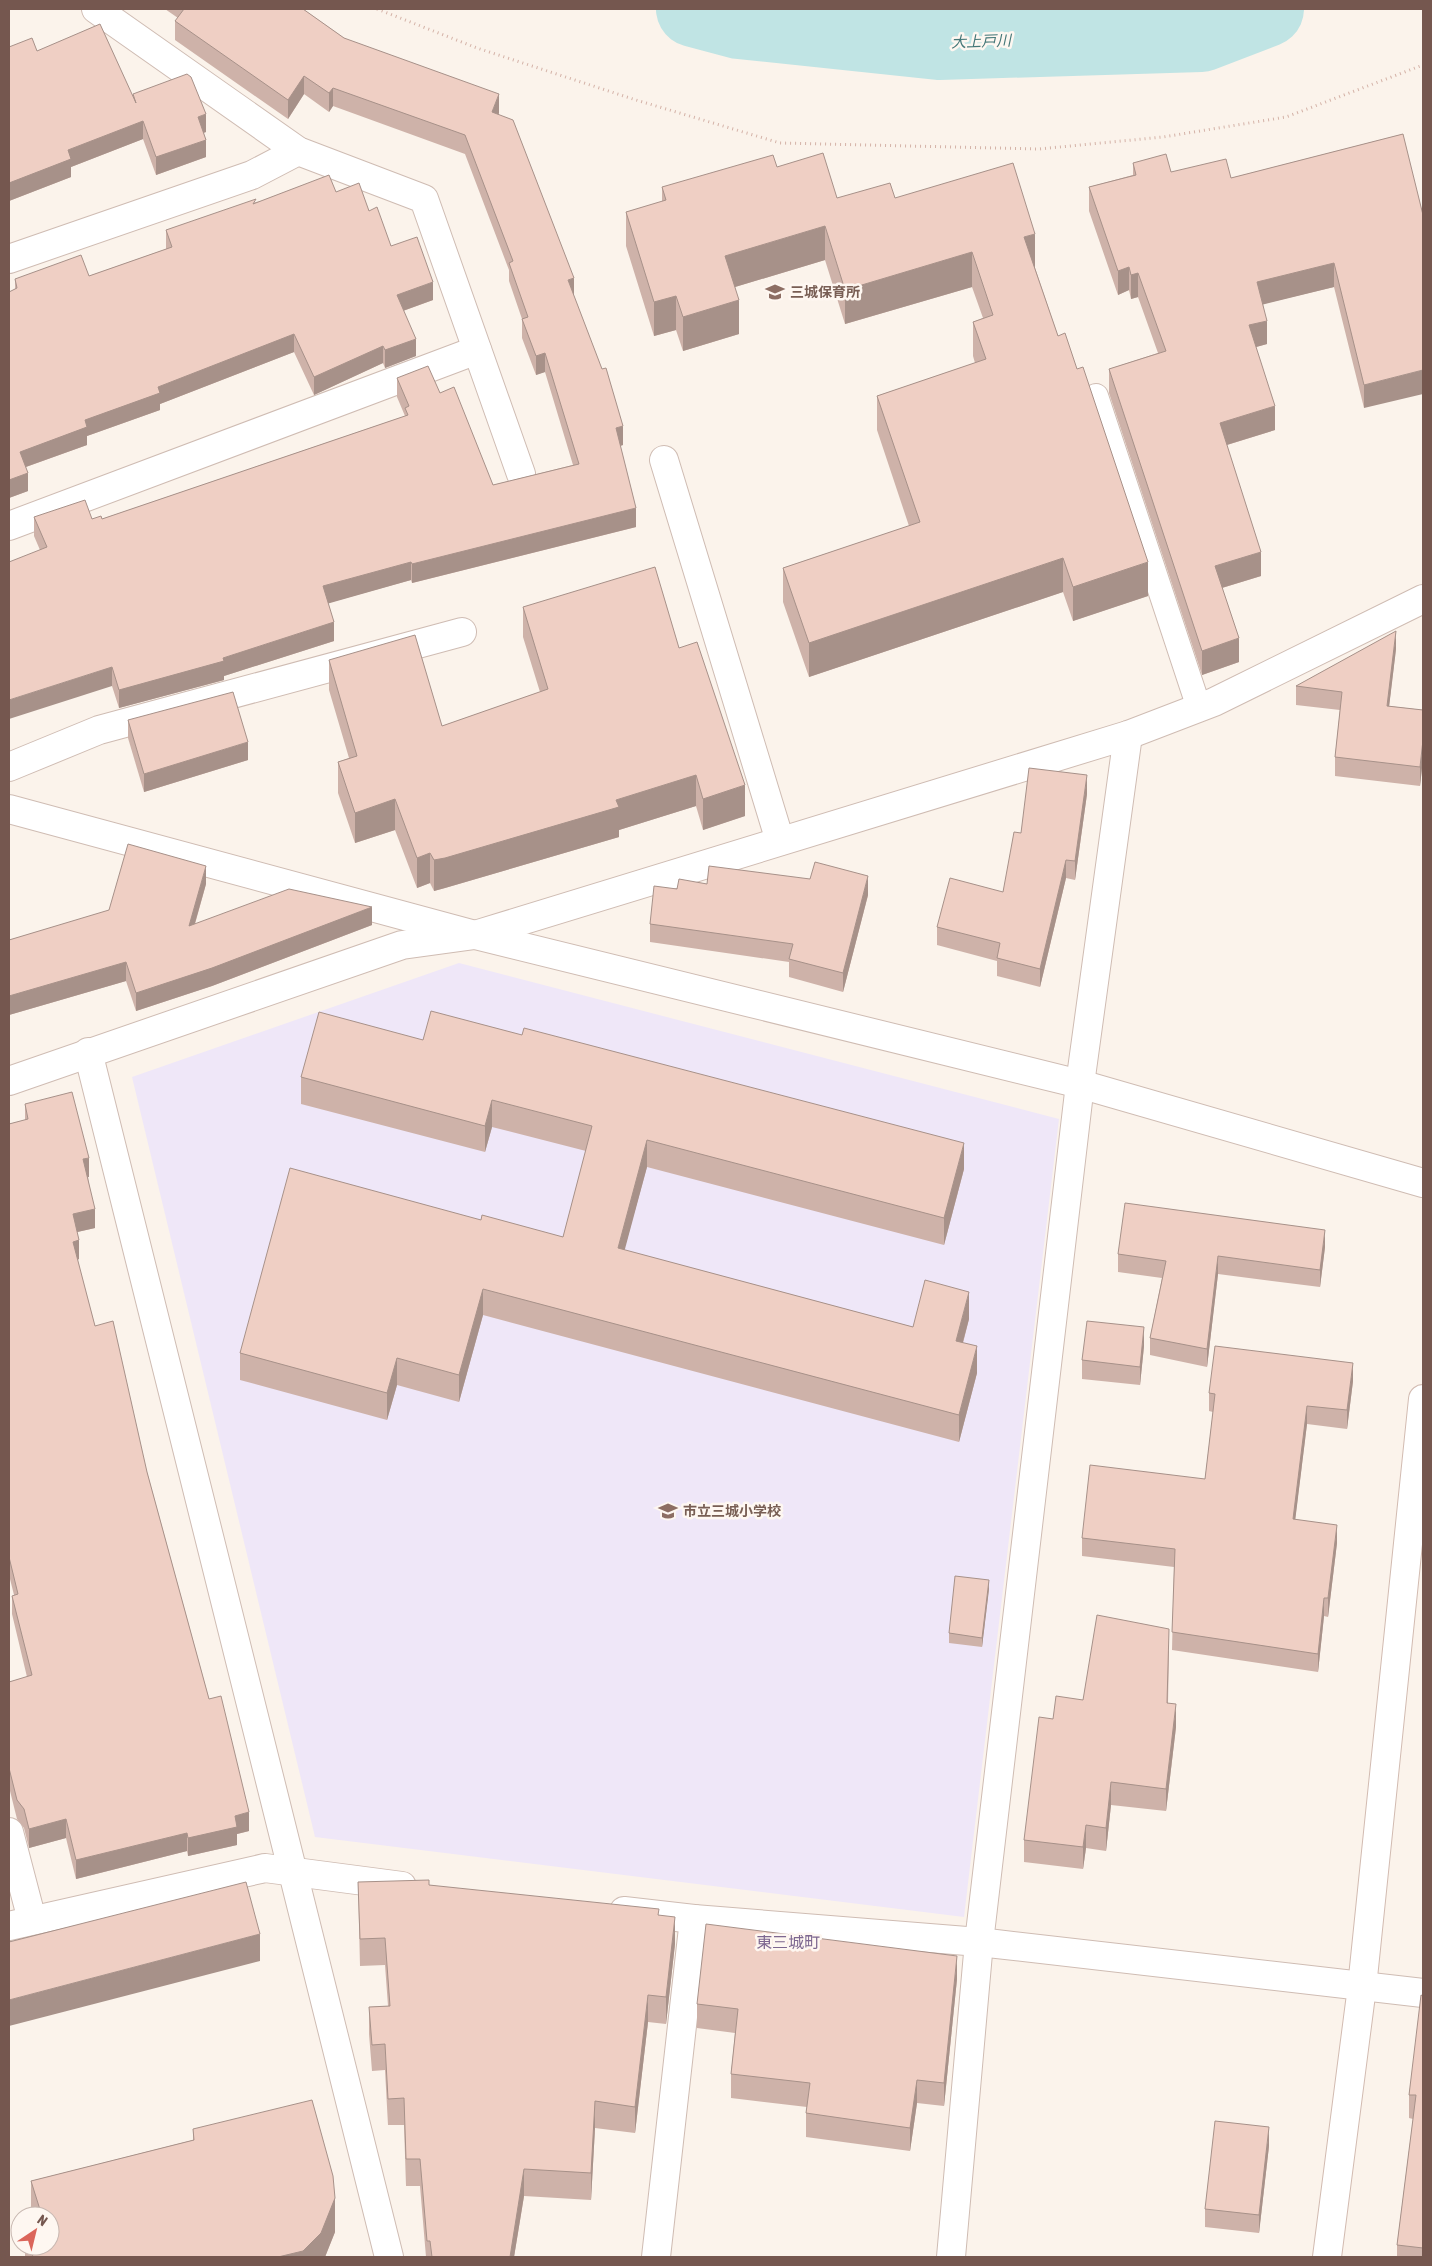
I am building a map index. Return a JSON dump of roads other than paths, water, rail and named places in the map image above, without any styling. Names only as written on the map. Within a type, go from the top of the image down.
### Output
[{"type":"street","points":[[96,9],[298,151],[424,199],[521,474]]},
{"type":"street","points":[[9,259],[252,175],[298,151]]},
{"type":"street","points":[[9,526],[477,350]]},
{"type":"street","points":[[664,460],[780,842]]},
{"type":"street","points":[[9,1081],[88,1052],[402,945],[475,936],[1128,736],[1199,708],[1423,599]]},
{"type":"street","points":[[9,767],[99,730],[462,632]]},
{"type":"street","points":[[951,2257],[979,1942],[1080,1084],[1128,736]]},
{"type":"street","points":[[9,809],[475,936],[1080,1084],[1423,1183]]},
{"type":"street","points":[[88,1052],[295,1874],[388,2257]]},
{"type":"street","points":[[1327,2257],[1362,1987],[1423,1399]]},
{"type":"street","points":[[9,1832],[20,1923],[265,1868],[295,1874],[431,1889]]},
{"type":"street","points":[[597,1908],[694,1919],[979,1942],[1423,1993]]},
{"type":"street","points":[[656,2257],[694,1919]]},
{"type":"lane","points":[[1096,396],[1199,708]]},
{"type":"waterway","name":"大上戸川","points":[[694,9],[739,21],[939,42],[1201,34],[1266,9]]},
{"type":"place","name":"三城保育所","points":[[775,292]]},
{"type":"place","name":"市立三城小学校","points":[[668,1511]]},
{"type":"district","name":"東三城町","points":[[788,1942]]}]
